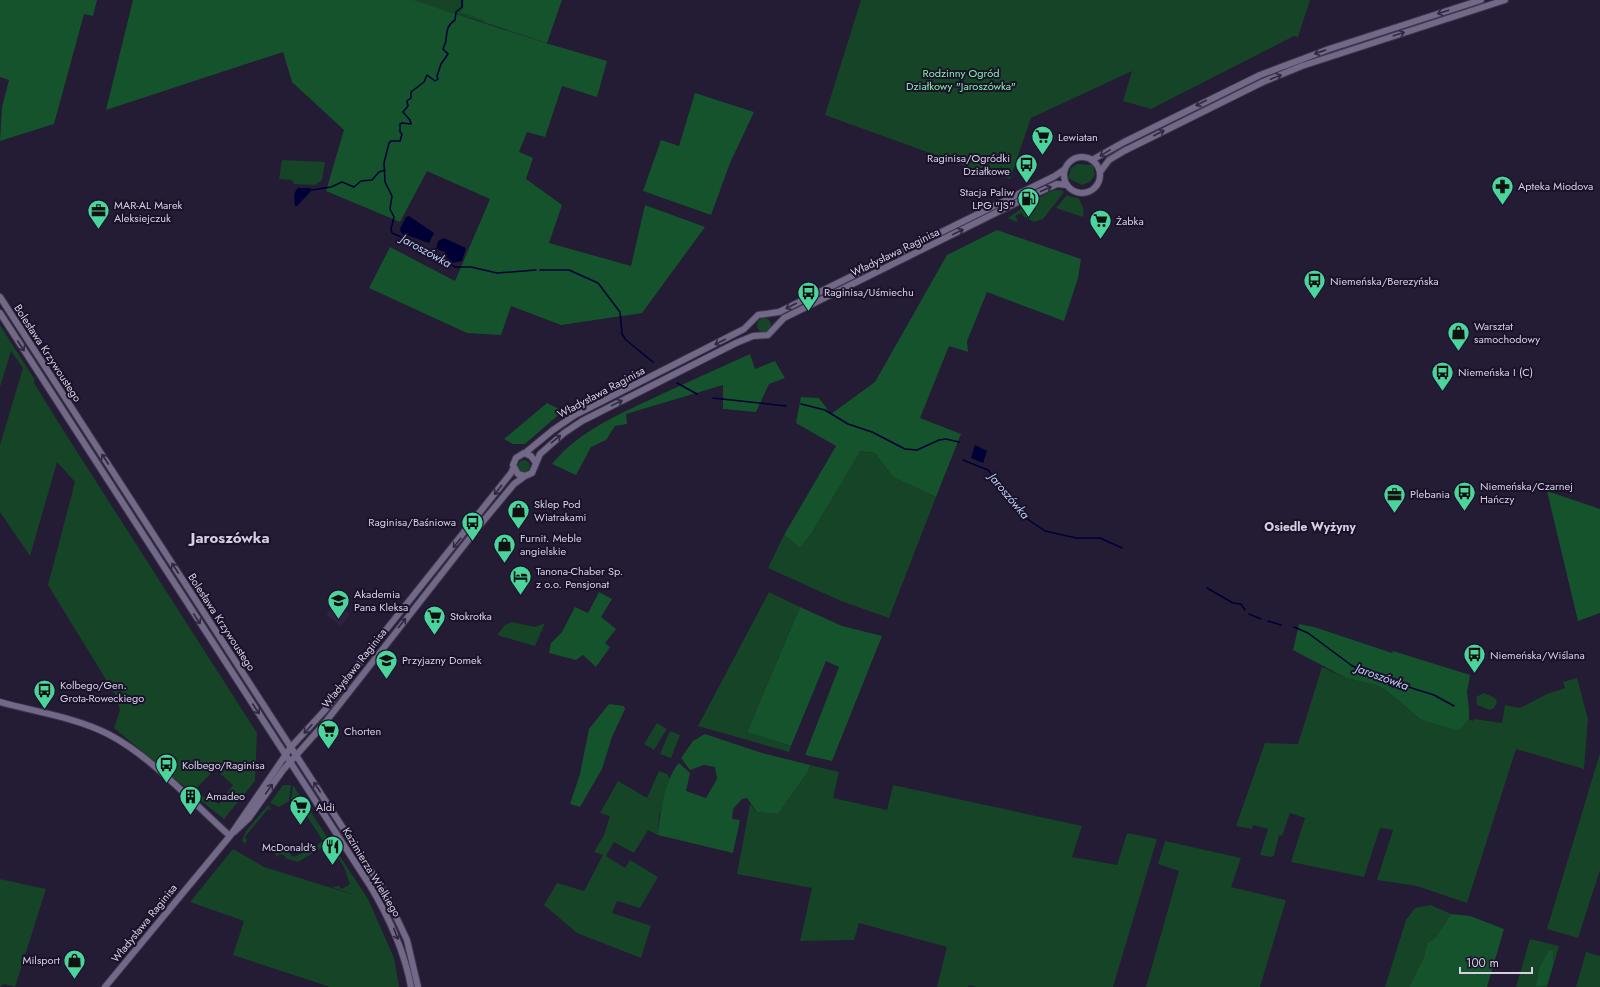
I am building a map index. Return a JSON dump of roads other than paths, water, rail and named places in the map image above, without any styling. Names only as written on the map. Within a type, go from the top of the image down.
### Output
[{"type":"main road","points":[[1092,160],[1124,142],[1260,75],[1329,48],[1481,0]]},
{"type":"main road","points":[[1100,172],[1092,160],[1084,157],[1074,158],[1065,169],[1064,178],[1067,185],[1076,191],[1087,192],[1096,186],[1100,172],[1109,160],[1124,150],[1263,82],[1332,55],[1505,0]]},
{"type":"main road","name":"Władysława Raginisa","points":[[766,314],[779,312],[1015,196],[1065,169]]},
{"type":"main road","name":"Władysława Raginisa","points":[[775,327],[780,320],[806,306],[1026,198],[1057,184],[1067,185]]},
{"type":"main road","name":"Bolesława Krzywoustego","points":[[0,297],[296,754]]},
{"type":"main road","name":"Bolesława Krzywoustego","points":[[0,313],[285,755]]},
{"type":"main road","points":[[766,314],[772,318],[775,327],[768,335],[761,336],[753,329],[753,321],[758,315],[766,314]]},
{"type":"main road","name":"Władysława Raginisa","points":[[525,453],[553,430],[575,415],[744,330],[753,321]]},
{"type":"main road","name":"Władysława Raginisa","points":[[536,463],[540,454],[548,446],[582,421],[736,343],[748,338],[761,336]]},
{"type":"main road","points":[[525,453],[533,457],[536,463],[534,471],[525,476],[518,474],[514,468],[516,458],[525,453]]},
{"type":"main road","name":"Władysława Raginisa","points":[[105,987],[230,836],[291,747],[327,707],[379,638],[481,512],[514,468]]},
{"type":"main road","name":"Władysława Raginisa","points":[[230,836],[242,826],[296,754],[324,724],[385,644],[495,506],[514,484],[525,476]]},
{"type":"main road","points":[[123,504],[130,504],[131,500]]},
{"type":"main road","points":[[379,638],[381,644],[385,644]]},
{"type":"main road","points":[[0,702],[83,725],[118,739],[155,768],[230,836]]},
{"type":"main road","name":"Kazimierza Wielkiego","points":[[296,754],[385,893],[401,923],[412,956],[418,987]]},
{"type":"main road","name":"Kazimierza Wielkiego","points":[[285,755],[384,908],[405,959],[411,987]]},
{"type":"main road","points":[[318,805],[320,800],[326,801]]},
{"type":"waterway","name":"Jaroszówka","points":[[462,0],[462,7],[456,12],[455,20],[448,28],[443,49],[448,54],[441,64],[437,76],[438,79],[435,81],[427,75],[424,82],[411,92],[411,98],[407,101],[408,106],[403,112],[410,120],[411,124],[400,124],[400,132],[402,134],[400,141],[391,141],[389,143],[384,163],[385,182],[392,196],[390,209],[394,217],[391,229],[392,233],[417,244],[455,267],[471,267],[497,273],[536,270]]},
{"type":"waterway","points":[[312,190],[331,187],[342,182],[354,187],[361,181],[372,180],[379,172],[385,170]]},
{"type":"waterway","name":"Jaroszówka","points":[[540,270],[569,270],[598,283],[620,312],[622,334],[626,340],[653,362]]},
{"type":"waterway","points":[[677,383],[697,394]]},
{"type":"waterway","name":"Jaroszówka","points":[[713,398],[786,406]]},
{"type":"waterway","name":"Jaroszówka","points":[[801,404],[825,410],[848,424],[872,432],[905,449],[917,450],[939,440],[946,439],[959,442]]},
{"type":"waterway","name":"Jaroszówka","points":[[963,460],[988,470],[1023,516],[1045,531],[1076,538],[1100,538],[1122,548]]},
{"type":"waterway","name":"Jaroszówka","points":[[1207,588],[1233,603],[1241,604],[1245,610]]},
{"type":"waterway","name":"Jaroszówka","points":[[1249,614],[1261,619]]},
{"type":"waterway","name":"Jaroszówka","points":[[1268,621],[1281,625]]},
{"type":"waterway","name":"Jaroszówka","points":[[1294,627],[1308,633],[1360,670],[1386,676],[1399,684],[1434,695],[1454,706]]},
{"type":"place","name":"Lewiatan","points":[[1042,156]]},
{"type":"place","name":"Raginisa/Ogródki Działkowe","points":[[1026,184]]},
{"type":"place","name":"Apteka Miodova","points":[[1503,206]]},
{"type":"place","name":"Stacja Paliw LPG \"JS\"","points":[[1029,218]]},
{"type":"place","name":"MAR-AL Marek Aleksiejczuk","points":[[99,230]]},
{"type":"place","name":"Żabka","points":[[1101,240]]},
{"type":"place","name":"Niemeńska/Berezyńska","points":[[1315,300]]},
{"type":"place","name":"Raginisa/Uśmiechu","points":[[809,312]]},
{"type":"place","name":"Warsztat samochodowy","points":[[1458,352]]},
{"type":"place","name":"Niemeńska I (C)","points":[[1442,392]]},
{"type":"place","name":"Niemeńska/Czarnej Hańczy","points":[[1465,512]]},
{"type":"place","name":"Plebania","points":[[1395,514]]},
{"type":"place","name":"Sklep Pod Wiatrakami","points":[[519,530]]},
{"type":"place","name":"Raginisa/Baśniowa","points":[[472,542]]},
{"type":"place","name":"Furnit. Meble angielskie","points":[[505,564]]},
{"type":"place","name":"Tanona-Chaber Sp. z o.o. Pensjonat","points":[[521,596]]},
{"type":"place","name":"Akademia Pana Kleksa","points":[[339,620]]},
{"type":"place","name":"Stokrotka","points":[[435,636]]},
{"type":"place","name":"Niemeńska/Wiślana","points":[[1475,674]]},
{"type":"place","name":"Przyjazny Domek","points":[[386,680]]},
{"type":"place","name":"Kolbego/Gen. Grota-Roweckiego","points":[[45,710]]},
{"type":"place","name":"Chorten","points":[[329,750]]},
{"type":"place","name":"Kolbego/Raginisa","points":[[167,784]]},
{"type":"place","name":"Amadeo","points":[[191,816]]},
{"type":"place","name":"Aldi","points":[[301,826]]},
{"type":"place","name":"McDonald's","points":[[332,866]]},
{"type":"place","name":"Milsport","points":[[75,980]]},
{"type":"district","name":"Osiedle Wyżyny","points":[[1310,527]]},
{"type":"district","name":"Jaroszówka","points":[[230,538]]},
{"type":"park label","name":"Rodzinny Ogród Działkowy \"Jaroszówka\"","points":[[961,79]]}]
